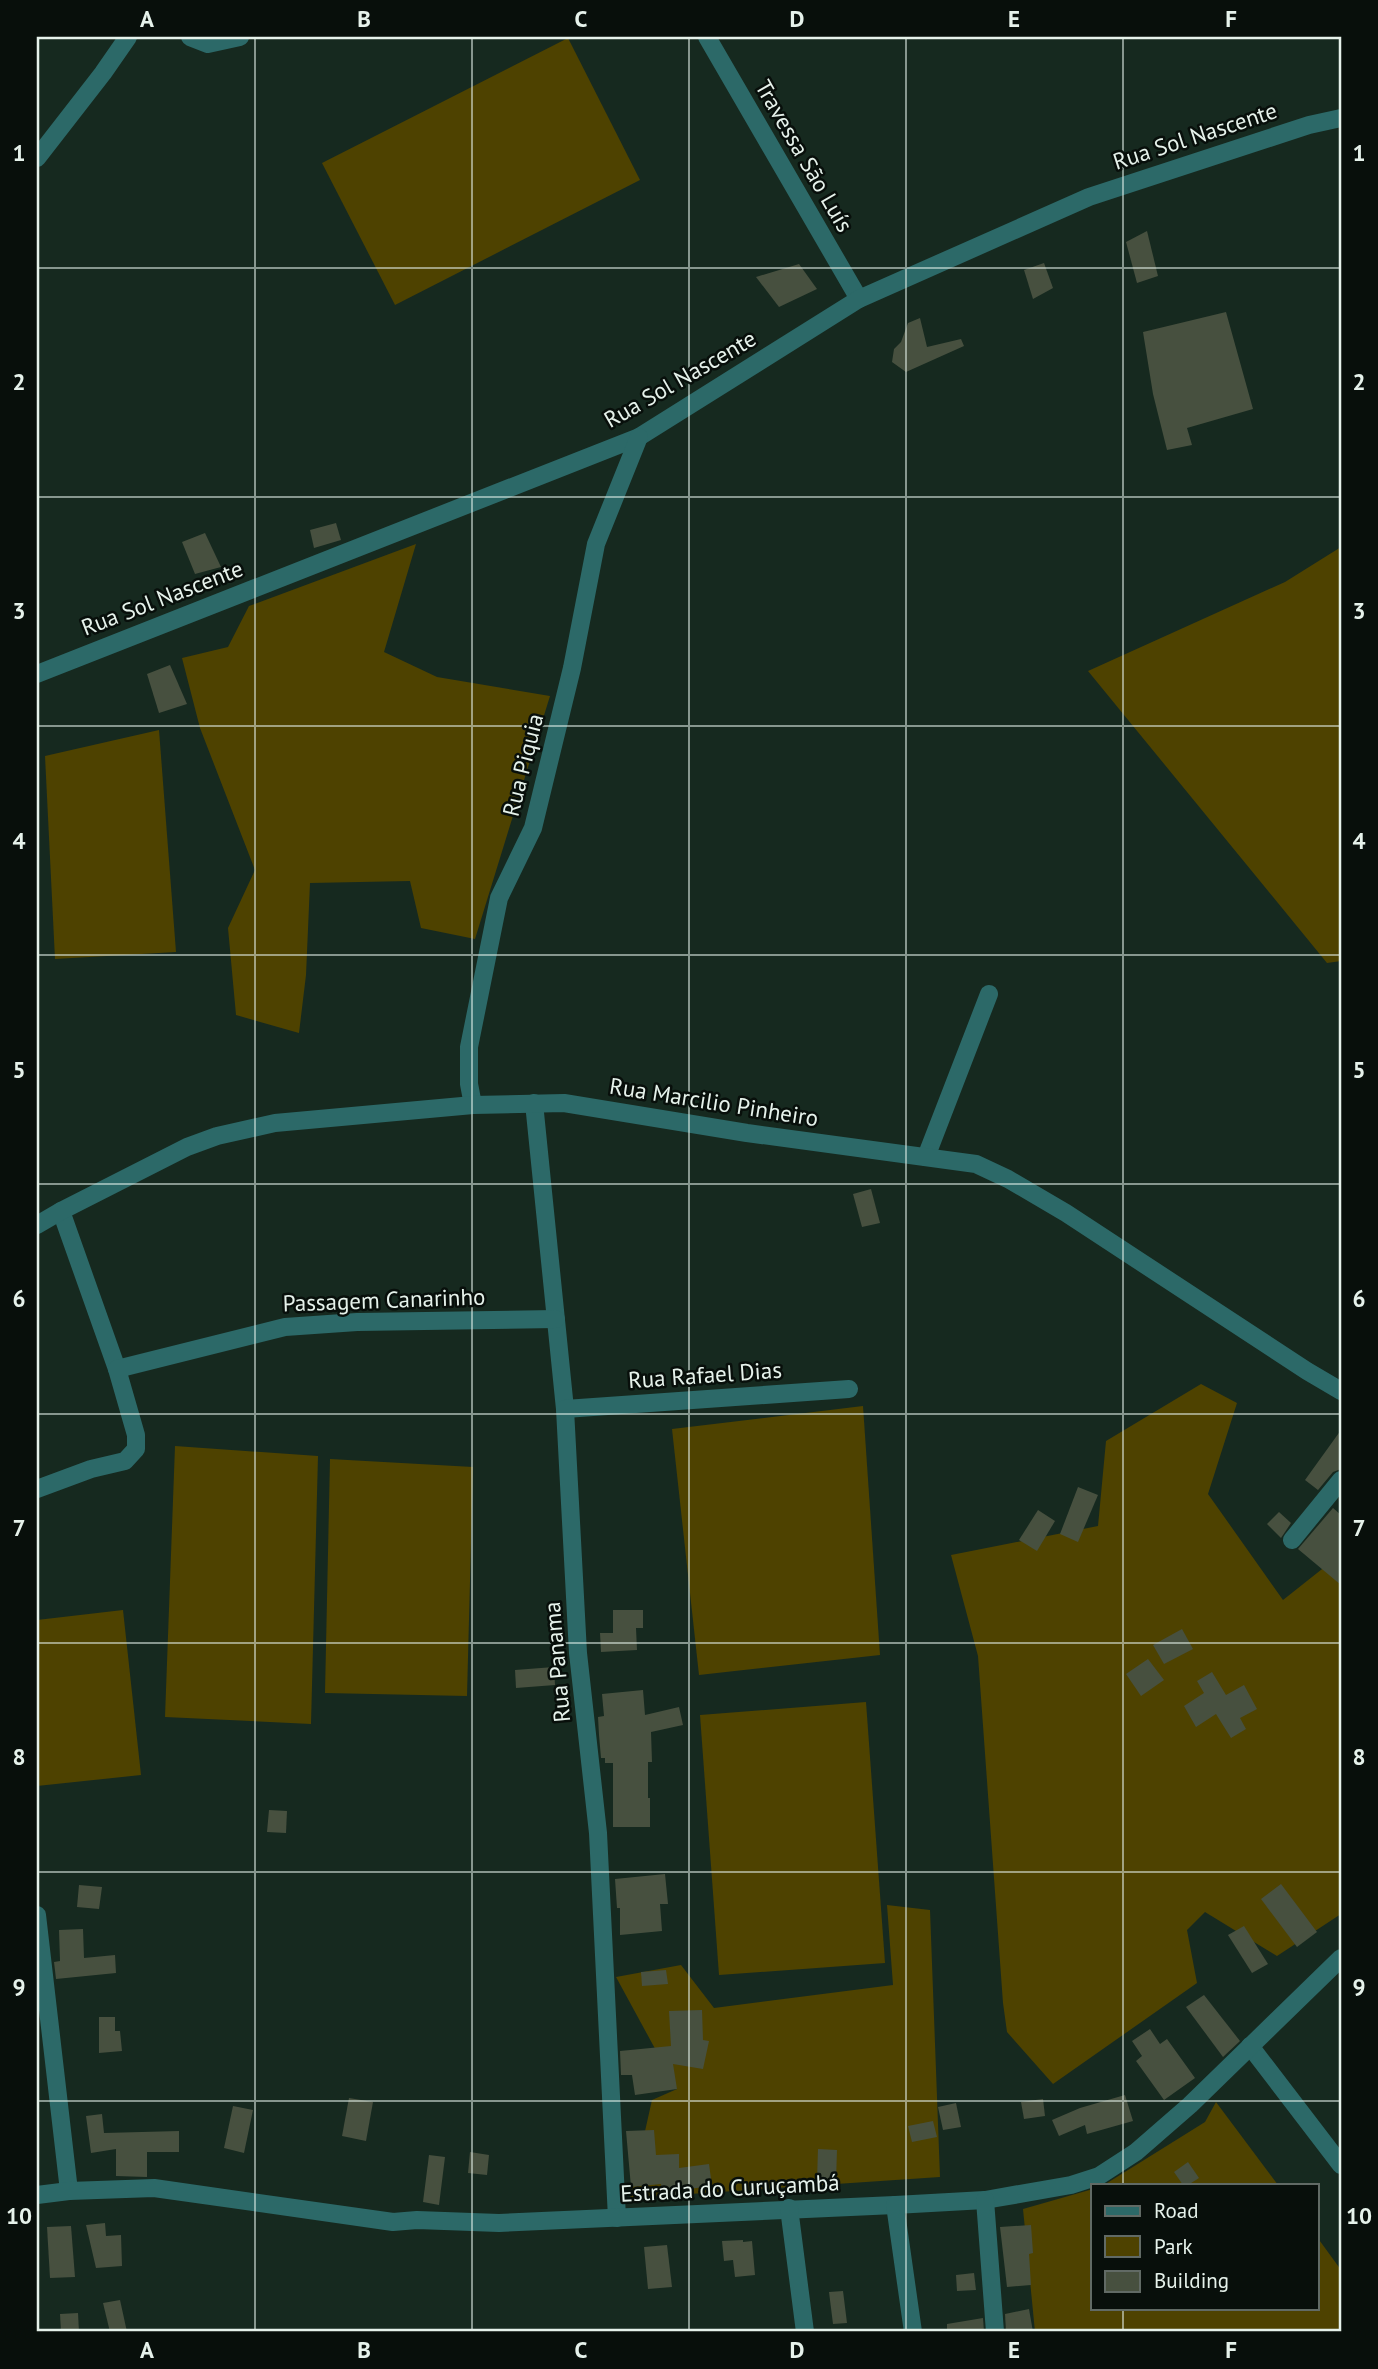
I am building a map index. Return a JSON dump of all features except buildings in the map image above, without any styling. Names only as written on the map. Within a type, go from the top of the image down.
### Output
[{"type":"street","points":[[37,158],[128,37]]},
{"type":"street","points":[[190,37],[208,44],[240,37]]},
{"type":"street","name":"Travessa São Luís","points":[[707,37],[859,299]]},
{"type":"street","name":"Rua Sol Nascente","points":[[37,674],[639,437],[859,299],[1090,197],[1309,125],[1341,118]]},
{"type":"street","name":"Rua Piquia","points":[[473,1105],[469,1047],[499,898],[533,828],[572,668],[596,544],[639,437]]},
{"type":"street","points":[[926,1157],[989,994]]},
{"type":"street","name":"Rua Panama","points":[[534,1103],[565,1409],[578,1653],[598,1833],[617,2218]]},
{"type":"street","name":"Rua Marcilio Pinheiro","points":[[37,1225],[61,1210],[187,1147],[217,1136],[275,1124],[473,1105],[564,1103],[747,1133],[976,1164],[1008,1179],[1066,1213],[1341,1391]]},
{"type":"street","points":[[37,1489],[91,1469],[125,1461],[136,1449],[136,1435],[117,1369],[61,1210]]},
{"type":"street","name":"Passagem Canarinho","points":[[117,1369],[285,1327],[357,1322],[556,1320]]},
{"type":"street","name":"Rua Rafael Dias","points":[[565,1409],[849,1389]]},
{"type":"street","points":[[1292,1541],[1341,1480]]},
{"type":"street","points":[[37,1916],[69,2191]]},
{"type":"street","name":"Estrada do Curuçambá","points":[[37,2195],[154,2188],[393,2222],[417,2220],[499,2223],[985,2200],[1071,2185],[1099,2176],[1136,2152],[1190,2105],[1341,1958]]},
{"type":"street","points":[[1250,2046],[1341,2165]]},
{"type":"street","points":[[985,2200],[995,2332]]},
{"type":"street","points":[[895,2205],[913,2332]]},
{"type":"street","points":[[789,2208],[805,2332]]},
{"type":"green space","points":[[568,38],[640,180],[395,305],[322,163]]},
{"type":"green space","points":[[416,544],[384,652],[437,677],[550,696],[475,939],[421,928],[410,881],[310,883],[306,975],[299,1033],[236,1015],[228,928],[255,870],[200,728],[182,658],[228,647],[249,606]]},
{"type":"green space","points":[[1341,547],[1341,961],[1327,963],[1088,671],[1285,582]]},
{"type":"green space","points":[[159,730],[176,952],[55,959],[45,756]]},
{"type":"green space","points":[[1201,1384],[1237,1403],[1208,1494],[1283,1600],[1341,1554],[1341,1914],[1277,1956],[1205,1912],[1187,1930],[1197,1983],[1053,2084],[1007,2032],[978,1656],[951,1555],[1098,1526],[1106,1441]]},
{"type":"green space","points":[[863,1406],[880,1655],[699,1675],[672,1429]]},
{"type":"green space","points":[[175,1446],[318,1456],[311,1724],[165,1717]]},
{"type":"green space","points":[[330,1459],[473,1467],[467,1696],[325,1693]]},
{"type":"green space","points":[[123,1610],[141,1775],[37,1786],[37,1620]]},
{"type":"green space","points":[[866,1702],[885,1963],[719,1975],[700,1715]]},
{"type":"green space","points":[[887,1905],[930,1910],[940,2177],[630,2198],[652,2100],[677,2089],[616,1977],[681,1965],[714,2008],[893,1985]]},
{"type":"green space","points":[[1216,2102],[1277,2184],[1106,2184],[1205,2122]]},
{"type":"green space","points":[[1091,2190],[1091,2310],[1318,2310],[1318,2238],[1341,2270],[1341,2332],[1035,2332],[1023,2209]]}]
